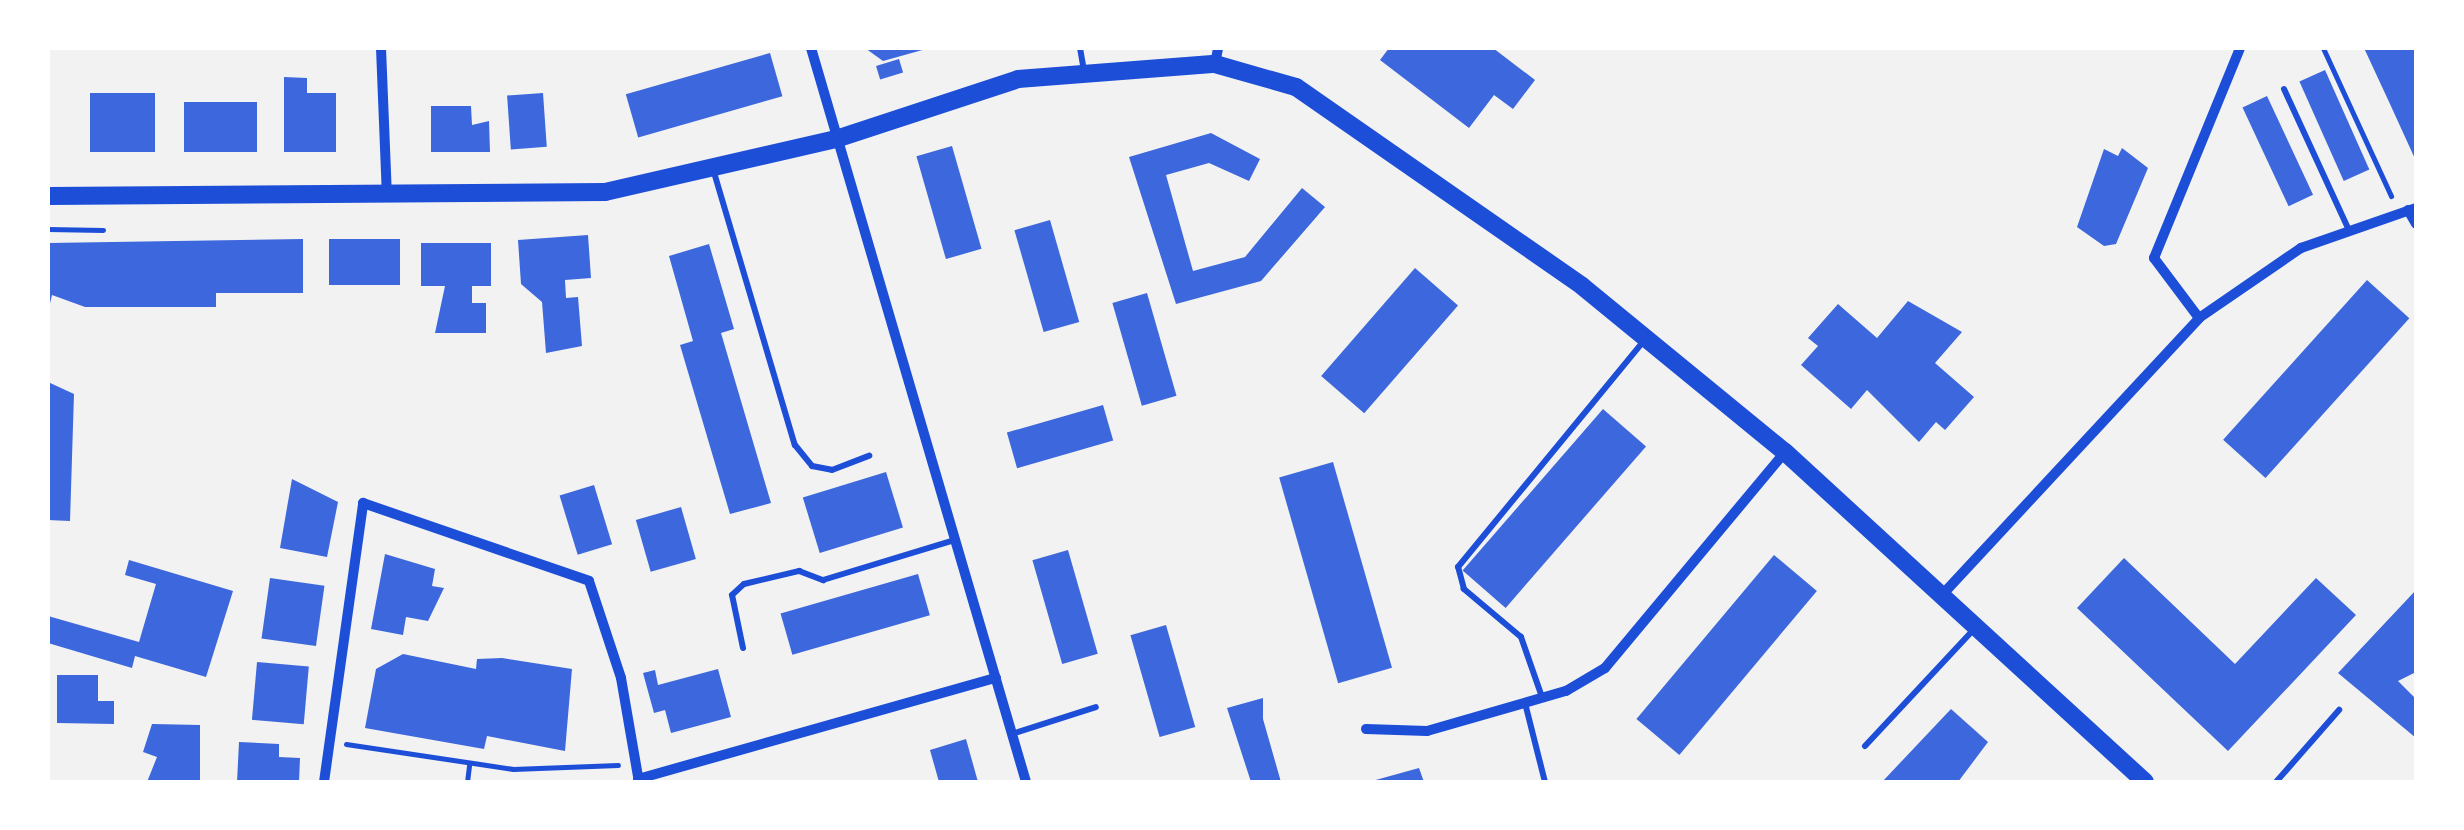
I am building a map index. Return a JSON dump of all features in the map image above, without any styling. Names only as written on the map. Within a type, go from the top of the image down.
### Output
[{"type":"street","points":[[381,48],[388,195]]},
{"type":"street","points":[[811,48],[1026,782]]},
{"type":"street","points":[[2199,318],[2154,258],[2240,48]]},
{"type":"street","points":[[48,196],[604,192],[836,139],[1018,79],[1216,56],[1296,86],[1646,338],[1785,452],[2145,782]]},
{"type":"street","points":[[1942,595],[2199,318],[2301,248],[2348,228],[2408,210],[2416,224]]},
{"type":"street","points":[[1366,730],[1427,730],[1542,698],[1605,668],[1785,452]]},
{"type":"street","points":[[324,782],[363,503],[588,581],[621,678],[637,774],[996,678]]},
{"type":"lane","points":[[1080,48],[1084,70]]},
{"type":"lane","points":[[2284,89],[2348,228]]},
{"type":"lane","points":[[712,168],[796,445],[812,466],[832,470],[869,456]]},
{"type":"lane","points":[[1542,698],[1521,637],[1464,589],[1458,566],[1646,338]]},
{"type":"lane","points":[[742,648],[732,595],[744,584],[799,571],[823,580],[955,540]]},
{"type":"lane","points":[[1866,746],[1976,626]]},
{"type":"lane","points":[[1525,702],[1546,782]]},
{"type":"lane","points":[[1012,734],[1096,707]]},
{"type":"lane","points":[[2276,782],[2340,710]]},
{"type":"path","points":[[2323,48],[2408,210]]},
{"type":"path","points":[[48,229],[103,230]]},
{"type":"path","points":[[328,740],[469,765],[637,774]]},
{"type":"path","points":[[468,782],[469,765]]},
{"type":"building","points":[[865,48],[926,48],[926,49],[883,61]]},
{"type":"building","points":[[1389,48],[1493,48],[1535,80],[1513,109],[1494,95],[1469,128],[1380,60]]},
{"type":"building","points":[[2364,48],[2416,48],[2416,161],[2390,104]]},
{"type":"building","points":[[770,53],[782,96],[638,138],[626,94]]},
{"type":"building","points":[[899,59],[903,72],[880,79],[876,66]]},
{"type":"building","points":[[2325,70],[2369,170],[2344,181],[2299,81]]},
{"type":"building","points":[[284,77],[307,78],[307,93],[336,93],[336,152],[284,152]]},
{"type":"building","points":[[90,93],[155,93],[155,152],[90,152]]},
{"type":"building","points":[[543,93],[547,147],[511,149],[507,96]]},
{"type":"building","points":[[2267,96],[2313,195],[2289,206],[2243,107]]},
{"type":"building","points":[[184,102],[257,102],[257,152],[184,152]]},
{"type":"building","points":[[431,106],[471,106],[472,125],[489,121],[490,152],[431,152]]},
{"type":"building","points":[[1211,133],[1260,159],[1249,181],[1209,163],[1166,175],[1193,271],[1245,257],[1302,188],[1325,207],[1261,281],[1176,304],[1129,157]]},
{"type":"building","points":[[952,146],[981,249],[946,259],[916,156]]},
{"type":"building","points":[[2122,148],[2148,168],[2116,244],[2104,246],[2077,227],[2104,149],[2118,156]]},
{"type":"building","points":[[1050,220],[1079,322],[1044,332],[1014,230]]},
{"type":"building","points":[[588,235],[591,278],[565,280],[566,298],[578,297],[582,346],[546,353],[542,302],[521,284],[518,240]]},
{"type":"building","points":[[303,239],[303,293],[216,293],[216,307],[85,307],[52,295],[48,312],[48,243]]},
{"type":"building","points":[[329,239],[400,239],[400,285],[329,285]]},
{"type":"building","points":[[421,243],[491,243],[491,286],[472,286],[472,303],[486,303],[486,333],[435,333],[445,286],[421,286]]},
{"type":"building","points":[[709,244],[734,329],[721,333],[771,503],[730,514],[680,345],[693,341],[669,256]]},
{"type":"building","points":[[1415,268],[1458,305],[1364,413],[1321,376]]},
{"type":"building","points":[[2367,280],[2409,318],[2265,478],[2223,440]]},
{"type":"building","points":[[1147,293],[1176,396],[1142,406],[1112,303]]},
{"type":"building","points":[[1908,301],[1962,332],[1935,363],[1974,397],[1945,430],[1936,422],[1919,442],[1867,390],[1851,409],[1801,365],[1818,346],[1808,338],[1838,304],[1877,338]]},
{"type":"building","points":[[48,382],[74,394],[70,521],[48,520]]},
{"type":"building","points":[[1103,405],[1113,441],[1017,468],[1007,433]]},
{"type":"building","points":[[1603,409],[1646,446],[1506,608],[1463,571]]},
{"type":"building","points":[[1333,462],[1392,668],[1338,683],[1279,477]]},
{"type":"building","points":[[886,472],[903,527],[820,553],[803,497]]},
{"type":"building","points":[[292,479],[338,502],[327,557],[280,548]]},
{"type":"building","points":[[594,485],[612,544],[578,555],[560,496]]},
{"type":"building","points":[[681,507],[696,559],[651,572],[636,520]]},
{"type":"building","points":[[1068,550],[1098,654],[1062,664],[1032,560]]},
{"type":"building","points":[[385,554],[435,569],[432,586],[444,588],[428,621],[406,617],[403,635],[371,629]]},
{"type":"building","points":[[1774,555],[1817,591],[1679,755],[1636,719]]},
{"type":"building","points":[[2124,558],[2235,664],[2316,578],[2356,615],[2228,751],[2077,608]]},
{"type":"building","points":[[129,560],[233,591],[206,677],[135,656],[132,668],[48,643],[48,616],[139,642],[156,584],[125,575]]},
{"type":"building","points":[[918,574],[930,615],[792,655],[781,613]]},
{"type":"building","points":[[270,578],[324,586],[316,646],[262,638]]},
{"type":"building","points":[[2416,590],[2416,672],[2398,681],[2416,699],[2416,738],[2338,673]]},
{"type":"building","points":[[1166,625],[1195,727],[1160,737],[1130,635]]},
{"type":"building","points":[[403,654],[476,669],[477,659],[502,658],[572,669],[565,751],[487,736],[484,749],[365,728],[376,669]]},
{"type":"building","points":[[257,662],[309,667],[304,724],[252,720]]},
{"type":"building","points":[[718,669],[731,717],[671,733],[665,710],[654,713],[643,673],[655,670],[658,685]]},
{"type":"building","points":[[57,675],[98,675],[98,701],[114,701],[114,724],[57,723]]},
{"type":"building","points":[[1263,698],[1263,719],[1281,782],[1251,782],[1227,708]]},
{"type":"building","points":[[1951,709],[1988,742],[1958,782],[1882,782]]},
{"type":"building","points":[[152,724],[200,725],[200,782],[147,782],[157,757],[143,752]]},
{"type":"building","points":[[966,739],[978,782],[939,782],[930,750]]},
{"type":"building","points":[[239,742],[279,744],[279,757],[300,758],[299,782],[237,782]]},
{"type":"building","points":[[1419,768],[1424,782],[1372,782],[1372,781]]}]
